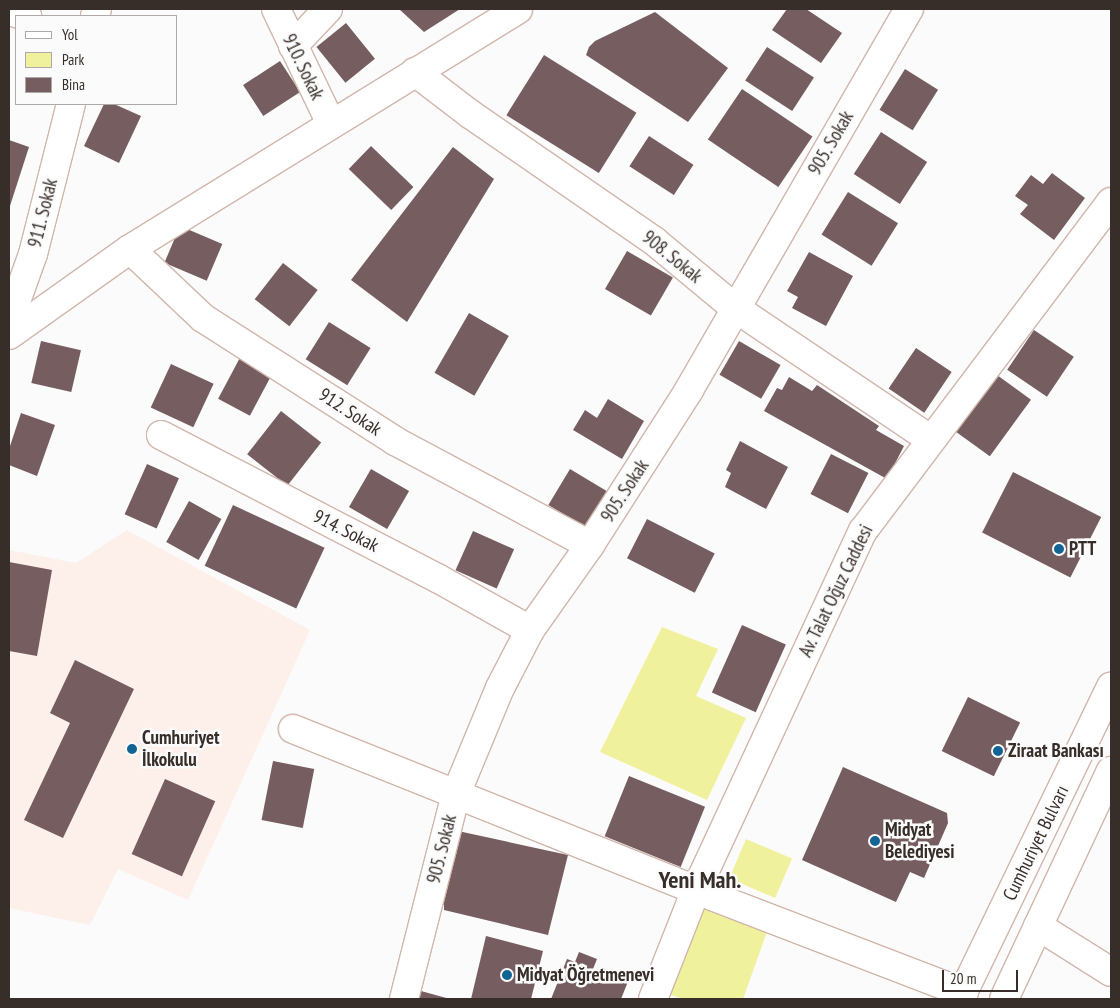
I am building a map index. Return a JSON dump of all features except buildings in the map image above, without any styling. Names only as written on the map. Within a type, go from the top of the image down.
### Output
[{"type":"street","name":"910. Sokak","points":[[276,9],[331,124]]},
{"type":"street","points":[[293,46],[328,9]]},
{"type":"street","points":[[9,335],[130,250],[518,9]]},
{"type":"street","name":"905. Sokak","points":[[404,999],[456,794],[500,688],[530,630],[590,546],[689,390],[909,9]]},
{"type":"street","points":[[9,11],[24,15]]},
{"type":"street","name":"908. Sokak","points":[[415,72],[470,114],[654,241],[735,308],[930,439]]},
{"type":"street","name":"911. Sokak","points":[[9,321],[33,254],[71,105]]},
{"type":"street","name":"Av. Talat Oğuz Caddesi","points":[[653,999],[696,890],[863,531],[930,439],[1111,202]]},
{"type":"street","name":"912. Sokak","points":[[130,250],[202,318],[395,441],[590,546]]},
{"type":"street","name":"914. Sokak","points":[[160,435],[439,579],[530,630]]},
{"type":"street","name":"Cumhuriyet Bulvarı","points":[[962,996],[1111,687]]},
{"type":"street","points":[[293,729],[962,996]]},
{"type":"street","name":"Cumhuriyet Bulvarı","points":[[1004,999],[1111,771]]},
{"type":"street","points":[[1038,926],[1111,972]]},
{"type":"shaded area","name":"Cumhuriyet İlkokulu","points":[[127,530],[310,630],[188,900],[118,869],[90,925],[9,908],[9,550],[76,563]]},
{"type":"green space","points":[[662,627],[718,649],[696,696],[746,718],[707,800],[600,752]]},
{"type":"green space","points":[[746,839],[792,859],[775,898],[729,879]]},
{"type":"green space","points":[[711,908],[768,929],[743,999],[684,999],[667,994],[701,909]]},
{"type":"place","name":"PTT","points":[[1059,549]]},
{"type":"place","name":"Cumhuriyet İlkokulu","points":[[132,749]]},
{"type":"place","name":"Ziraat Bankası","points":[[998,751]]},
{"type":"place","name":"Midyat Belediyesi","points":[[875,841]]},
{"type":"place","name":"Midyat Öğretmenevi","points":[[507,975]]},
{"type":"district","name":"Yeni Mah.","points":[[700,880]]}]
